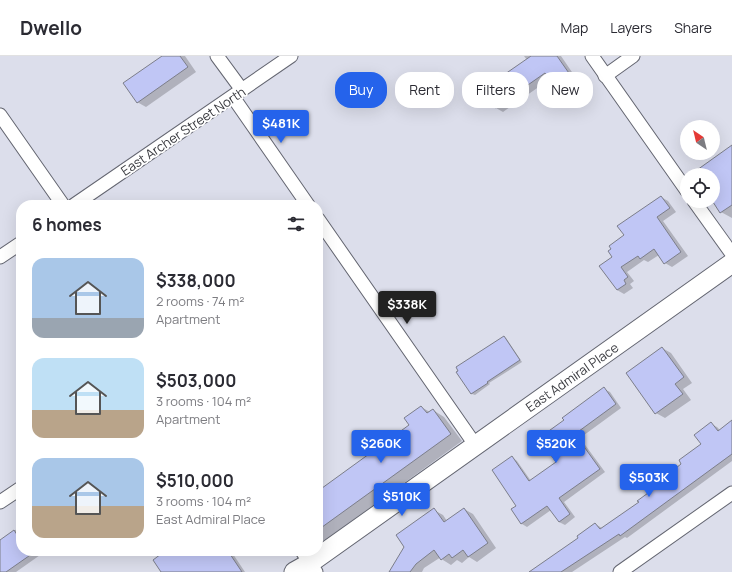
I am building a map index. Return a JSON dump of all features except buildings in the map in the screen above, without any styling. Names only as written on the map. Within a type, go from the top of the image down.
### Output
[{"type":"main road","name":"East Admiral Place","points":[[323,552],[476,446],[732,263]]},
{"type":"main road","name":"East Admiral Place","points":[[306,564],[318,556]]},
{"type":"street","points":[[217,56],[238,94],[305,200]]},
{"type":"street","name":"East Archer Street North","points":[[81,200],[238,94],[291,56]]},
{"type":"street","points":[[592,56],[680,181]]},
{"type":"street","points":[[605,76],[633,56]]},
{"type":"street","points":[[0,116],[59,200]]},
{"type":"street","points":[[699,208],[732,254]]},
{"type":"street","points":[[323,226],[476,446]]},
{"type":"street","points":[[0,257],[16,246]]},
{"type":"street","points":[[0,502],[16,491]]},
{"type":"street","points":[[620,572],[732,493]]}]
